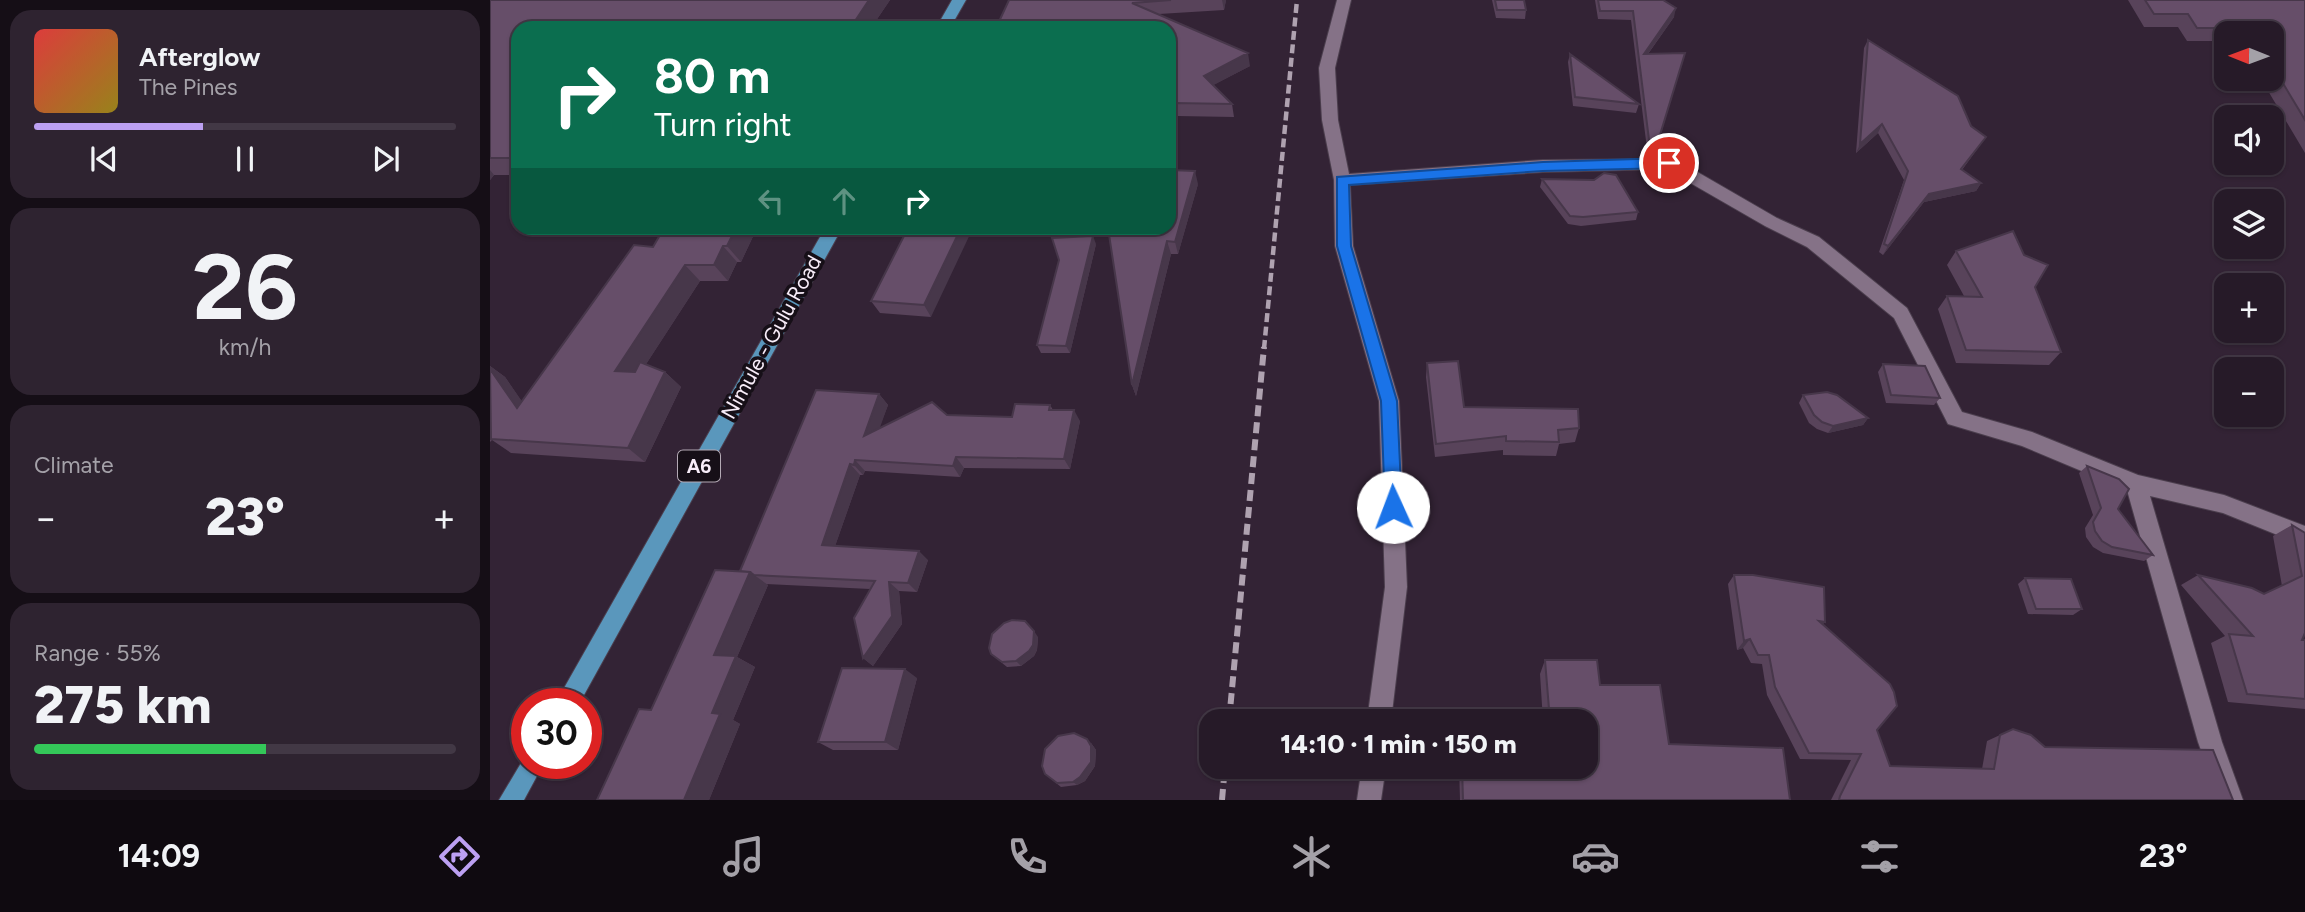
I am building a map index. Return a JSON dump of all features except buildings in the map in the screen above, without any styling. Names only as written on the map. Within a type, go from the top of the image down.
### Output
[{"type":"main road","points":[[947,21],[959,0]]},
{"type":"main road","name":"Nimule - Gulu Road","points":[[575,688],[829,235]]},
{"type":"main road","points":[[511,800],[523,779]]},
{"type":"street","points":[[1344,0],[1328,68],[1330,120],[1342,180],[1344,246],[1389,401],[1396,587],[1381,709]]},
{"type":"street","points":[[1342,180],[1543,166],[1669,163],[1772,222],[1813,242],[1901,313],[1955,418],[2025,438],[2136,484],[2224,504],[2305,536]]},
{"type":"street","points":[[2136,484],[2210,742],[2231,800]]},
{"type":"street","points":[[1369,800],[1372,779]]},
{"type":"railway","points":[[1264,349],[1297,0]]},
{"type":"railway","points":[[1230,709],[1264,347]]},
{"type":"railway","points":[[1222,800],[1224,779]]},
{"type":"route","points":[[1393,507],[1389,401],[1344,246],[1342,180],[1543,166],[1669,163]]}]
